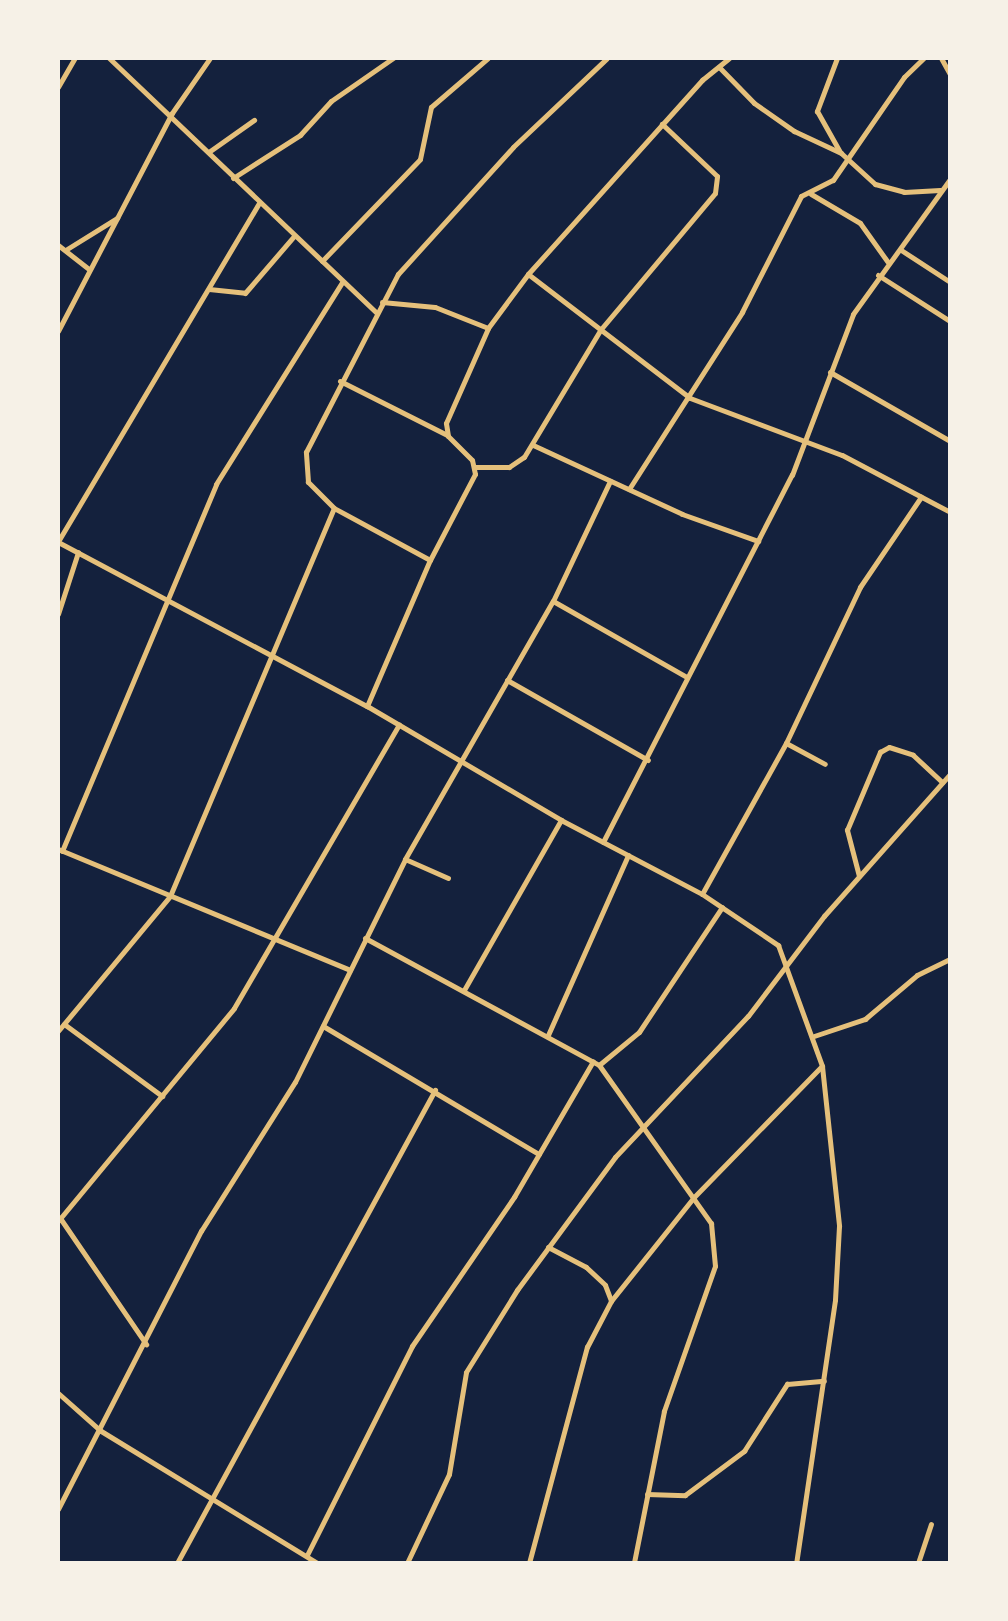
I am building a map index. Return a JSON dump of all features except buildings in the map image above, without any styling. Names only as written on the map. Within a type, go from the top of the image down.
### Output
[{"type":"street","points":[[58,87],[75,58]]},
{"type":"street","points":[[109,58],[172,113],[233,178],[376,312]]},
{"type":"street","points":[[58,331],[89,269],[121,216],[172,113],[210,58]]},
{"type":"street","points":[[233,178],[300,135],[331,101],[393,58]]},
{"type":"street","points":[[322,261],[420,159],[431,107],[488,58]]},
{"type":"street","points":[[430,560],[334,508],[308,482],[304,470],[312,435],[376,312],[425,240],[607,58]]},
{"type":"street","points":[[448,436],[449,412],[488,328],[528,274],[662,124],[729,58]]},
{"type":"street","points":[[837,58],[817,111],[846,160],[885,188],[940,190]]},
{"type":"street","points":[[629,489],[690,398],[742,312],[784,223],[801,196],[833,180],[867,137],[904,77],[924,58]]},
{"type":"street","points":[[941,58],[950,74]]},
{"type":"street","points":[[719,67],[754,103],[794,131],[841,153]]},
{"type":"street","points":[[210,151],[254,120]]},
{"type":"street","points":[[340,381],[448,436],[475,467],[509,467],[533,445],[601,329],[715,193],[717,176],[662,124]]},
{"type":"street","points":[[603,842],[648,760],[687,677],[758,541],[806,439],[853,314],[887,261],[901,250],[950,179]]},
{"type":"street","points":[[811,193],[860,223],[887,261]]},
{"type":"street","points":[[259,203],[76,504],[58,542],[164,602],[367,706],[561,820],[702,894],[770,937],[788,965],[822,1066],[833,1138],[839,1248],[824,1381],[796,1563]]},
{"type":"street","points":[[67,249],[121,216]]},
{"type":"street","points":[[209,289],[245,293],[294,236]]},
{"type":"street","points":[[58,245],[89,269]]},
{"type":"street","points":[[901,250],[950,282]]},
{"type":"street","points":[[528,274],[690,398],[753,425],[806,439],[950,512]]},
{"type":"street","points":[[878,275],[950,321]]},
{"type":"street","points":[[342,282],[230,459],[164,602],[60,850],[350,970]]},
{"type":"street","points":[[382,302],[450,310],[488,328]]},
{"type":"street","points":[[830,372],[950,441]]},
{"type":"street","points":[[533,445],[724,532],[758,541]]},
{"type":"street","points":[[367,706],[430,560],[475,467]]},
{"type":"street","points":[[58,1509],[146,1344],[201,1231],[266,1132],[323,1026],[405,859],[459,760],[553,601],[610,481]]},
{"type":"street","points":[[702,894],[786,743],[860,587],[921,497]]},
{"type":"street","points":[[58,1031],[170,896],[267,656],[334,508]]},
{"type":"street","points":[[58,614],[78,552]]},
{"type":"street","points":[[553,601],[687,677]]},
{"type":"street","points":[[507,680],[648,760]]},
{"type":"street","points":[[146,1344],[59,1219],[208,1044],[278,938],[399,724]]},
{"type":"street","points":[[786,743],[825,764]]},
{"type":"street","points":[[859,876],[847,830],[877,755],[897,749],[921,760],[942,782]]},
{"type":"street","points":[[407,1563],[449,1474],[471,1362],[548,1247],[615,1157],[646,1127],[788,965],[859,876],[950,774]]},
{"type":"street","points":[[464,990],[561,820]]},
{"type":"street","points":[[548,1035],[628,855]]},
{"type":"street","points":[[405,859],[448,878]]},
{"type":"street","points":[[599,1065],[639,1032],[722,907]]},
{"type":"street","points":[[365,938],[599,1065],[646,1127],[712,1228],[715,1266],[664,1411],[634,1563]]},
{"type":"street","points":[[814,1036],[865,1019],[917,975],[950,959]]},
{"type":"street","points":[[64,1024],[162,1096]]},
{"type":"street","points":[[323,1026],[539,1154]]},
{"type":"street","points":[[307,1555],[412,1346],[539,1154],[593,1061]]},
{"type":"street","points":[[529,1563],[587,1347],[611,1301],[694,1197],[822,1066]]},
{"type":"street","points":[[177,1563],[210,1495],[435,1090]]},
{"type":"street","points":[[548,1247],[586,1267],[605,1285],[611,1301]]},
{"type":"street","points":[[647,1494],[685,1495],[744,1451],[787,1384],[824,1381]]},
{"type":"street","points":[[58,1393],[101,1431],[210,1495],[316,1563]]},
{"type":"street","points":[[918,1563],[931,1524]]}]
